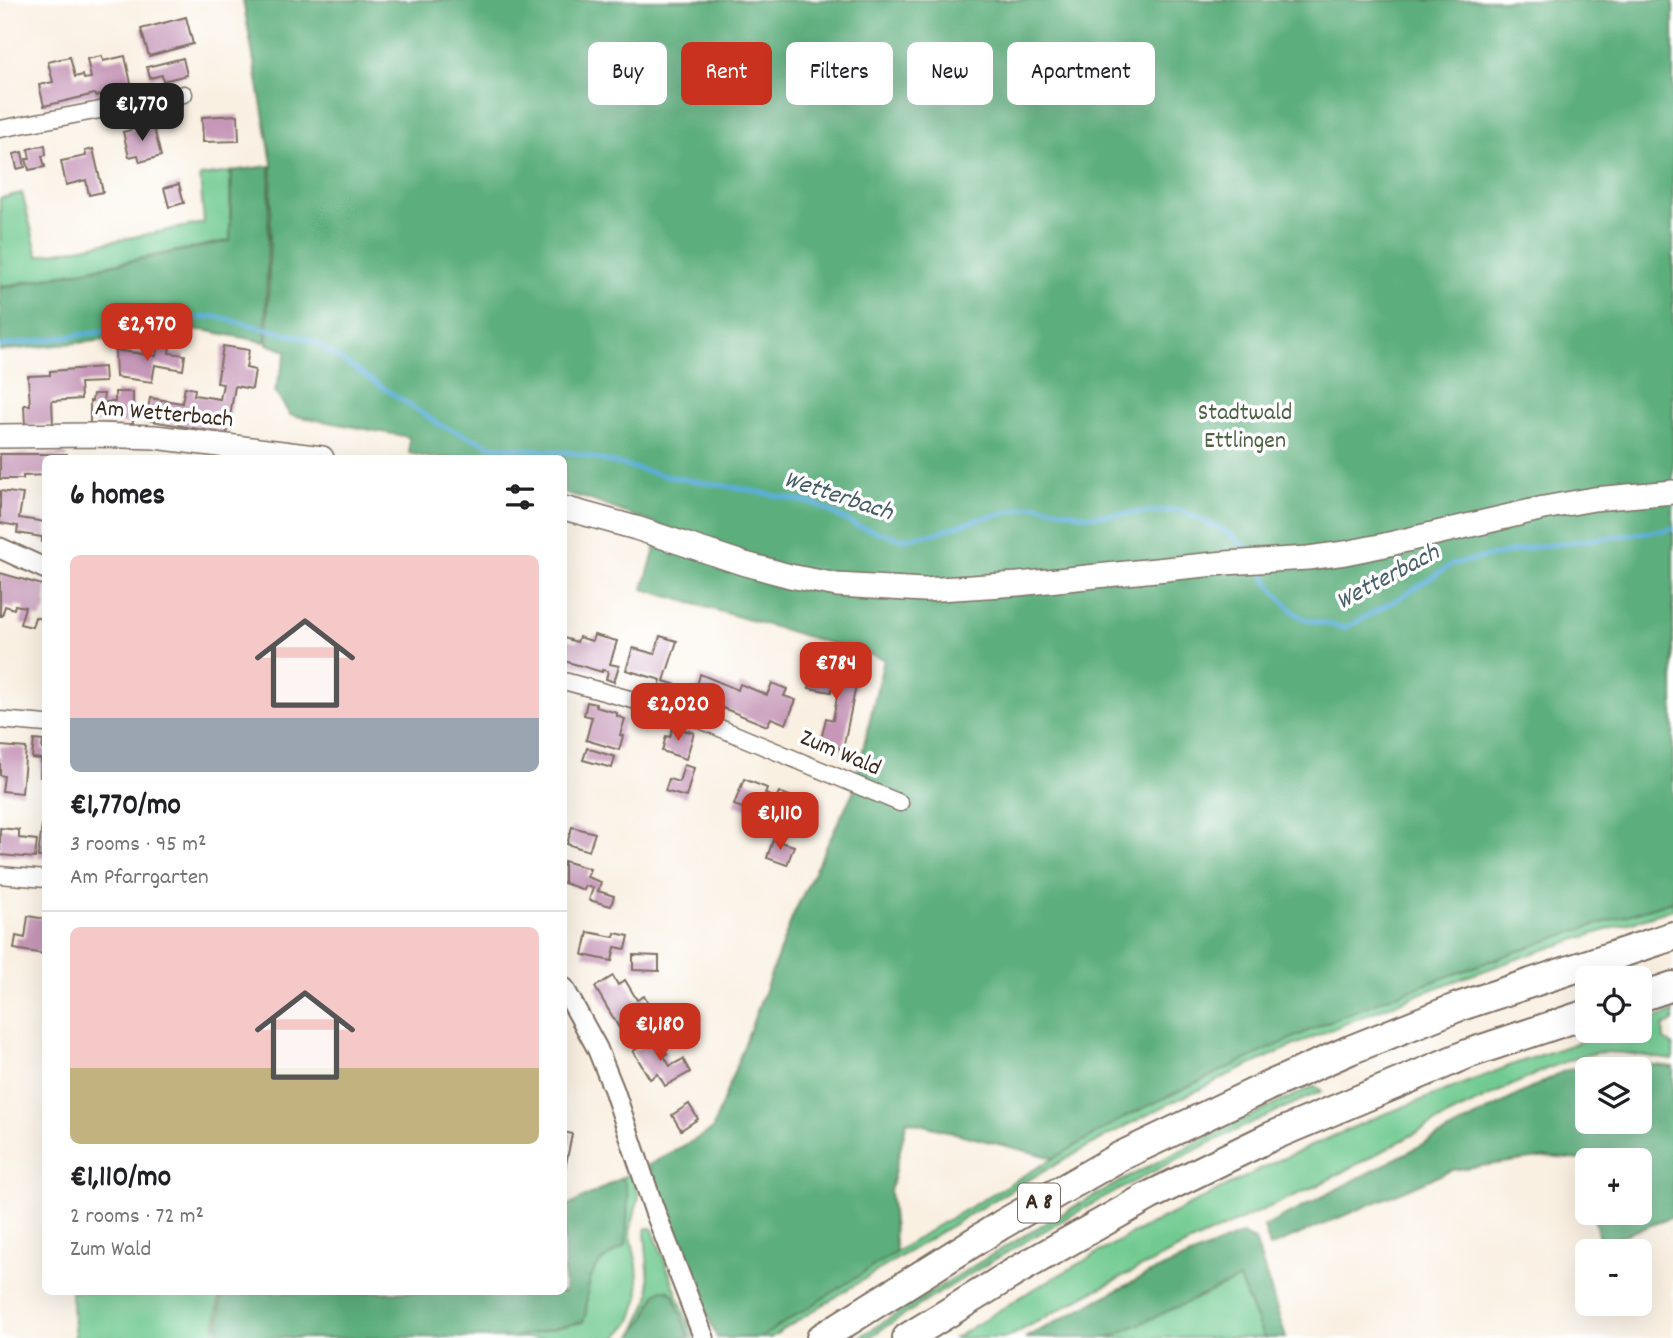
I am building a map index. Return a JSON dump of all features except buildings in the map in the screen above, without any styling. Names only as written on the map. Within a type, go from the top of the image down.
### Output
[{"type":"highway","name":"A 8","points":[[821,1338],[1001,1225],[1119,1157],[1266,1087],[1458,1007],[1673,936]]},
{"type":"highway","points":[[1652,993],[1673,986]]},
{"type":"highway","name":"A 8","points":[[906,1338],[1018,1270],[1137,1203],[1270,1137],[1470,1053],[1575,1018]]},
{"type":"main road","name":"Am Wetterbach","points":[[0,436],[155,437],[298,455]]},
{"type":"main road","points":[[567,509],[742,564],[790,576],[859,587],[924,590],[1018,584],[1282,558],[1308,558],[1385,545],[1557,505],[1673,492]]},
{"type":"street","points":[[0,129],[184,94]]},
{"type":"street","points":[[0,548],[42,567]]},
{"type":"street","name":"Zum Wald","points":[[567,682],[691,716],[900,803]]},
{"type":"street","points":[[0,720],[42,724]]},
{"type":"street","points":[[0,875],[42,879]]},
{"type":"street","points":[[567,993],[597,1048],[614,1090],[654,1209],[704,1338]]},
{"type":"green space","name":"Stadtwald Ettlingen","points":[[243,0],[1673,0],[1673,901],[1560,936],[1332,1020],[1127,1116],[1054,1158],[907,1121],[890,1191],[896,1252],[760,1338],[717,1338],[647,1166],[712,1130],[794,913],[853,792],[884,659],[643,589],[662,526],[567,494],[567,455],[417,455],[409,453],[409,437],[290,415],[275,391],[287,351],[267,344],[272,163]]},
{"type":"green space","points":[[270,166],[265,342],[203,330],[0,351],[0,288],[230,241],[232,171]]},
{"type":"green space","points":[[230,172],[230,240],[0,287],[0,198],[22,193],[38,256],[204,223],[200,176]]},
{"type":"green space","points":[[1673,901],[1673,909],[1536,952],[1429,991],[1299,1043],[1213,1082],[1068,1157],[868,1276],[770,1338],[760,1338],[937,1226],[1127,1116],[1164,1098],[1269,1048],[1382,1000],[1560,936]]},
{"type":"green space","points":[[1673,1012],[1673,1022],[1663,1026],[1664,1040],[1673,1045],[1673,1060],[1601,1052],[1575,1057],[1448,1116],[1318,1185],[1192,1242],[1007,1338],[955,1338],[1027,1293],[1130,1235],[1277,1161],[1372,1119],[1517,1063],[1577,1043],[1652,1043],[1652,1019]]},
{"type":"green space","points":[[1652,1065],[1673,1067],[1673,1217],[1652,1225],[1652,1148],[1575,1148],[1575,1159],[1547,1157],[1452,1170],[1270,1247],[1264,1227],[1575,1068],[1575,1134],[1652,1134]]},
{"type":"green space","points":[[1315,1086],[1322,1091],[1205,1145],[1090,1205],[978,1269],[868,1338],[858,1338],[1006,1247],[1123,1180],[1204,1138]]},
{"type":"green space","points":[[632,1172],[639,1196],[630,1232],[637,1265],[639,1297],[631,1321],[616,1338],[512,1338],[583,1322],[591,1277],[604,1259],[626,1245],[628,1197],[623,1177]]},
{"type":"green space","points":[[623,1177],[628,1197],[626,1245],[604,1259],[591,1277],[583,1322],[512,1338],[217,1338],[222,1295],[567,1295],[567,1206]]},
{"type":"green space","points":[[1596,1225],[1651,1225],[1614,1239],[1599,1239]]},
{"type":"green space","points":[[646,1228],[652,1228],[694,1338],[690,1338],[674,1295],[668,1290],[656,1294],[646,1317],[632,1337],[650,1293]]},
{"type":"green space","points":[[1242,1234],[1255,1240],[1286,1338],[1264,1338],[1239,1279],[1108,1338],[1025,1338],[1148,1274]]},
{"type":"green space","points":[[1239,1279],[1264,1338],[1108,1338]]},
{"type":"green space","points":[[668,1290],[674,1295],[689,1338],[631,1338],[646,1317],[656,1294]]},
{"type":"green space","points":[[71,1295],[220,1295],[214,1338],[75,1338]]},
{"type":"waterway","name":"Wetterbach","points":[[0,346],[214,316],[311,340],[440,425],[492,446],[574,453],[666,476],[815,504],[857,526],[903,539],[937,533],[972,521],[1037,505],[1088,516],[1181,510],[1230,534],[1252,553]]},
{"type":"waterway","name":"Wetterbach","points":[[1260,568],[1280,597],[1299,616],[1345,628],[1453,564],[1534,547],[1673,529]]}]
